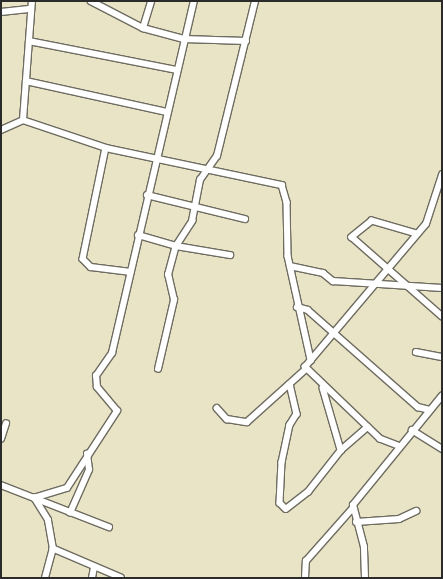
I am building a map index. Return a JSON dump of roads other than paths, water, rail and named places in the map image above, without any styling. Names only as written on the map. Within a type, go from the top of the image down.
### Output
[{"type":"street","points":[[23,120],[32,1]]},
{"type":"street","points":[[91,1],[143,28],[184,39],[246,41]]},
{"type":"street","points":[[143,28],[151,1]]},
{"type":"street","points":[[34,498],[67,488],[116,411],[114,402],[97,387],[96,376],[112,353],[147,195],[194,1]]},
{"type":"street","points":[[158,368],[174,300],[168,275],[176,246],[192,220],[200,180],[217,156],[255,1]]},
{"type":"street","points":[[1,12],[31,9]]},
{"type":"street","points":[[29,41],[177,70]]},
{"type":"street","points":[[26,81],[167,112]]},
{"type":"street","points":[[1,130],[23,120],[106,148],[209,168],[282,185],[287,202],[290,266],[297,307],[311,360]]},
{"type":"street","points":[[106,148],[84,259],[91,267],[131,272]]},
{"type":"street","points":[[217,408],[227,419],[248,422],[305,370],[311,360],[429,218],[442,176]]},
{"type":"street","points":[[147,195],[245,219]]},
{"type":"street","points":[[417,234],[372,221],[352,236],[442,316]]},
{"type":"street","points":[[138,235],[176,246],[230,254]]},
{"type":"street","points":[[290,266],[323,273],[333,281],[404,283],[442,288]]},
{"type":"street","points":[[297,307],[308,310],[418,407],[430,410]]},
{"type":"street","points":[[416,352],[442,357]]},
{"type":"street","points":[[305,370],[385,443],[398,446]]},
{"type":"street","points":[[290,384],[297,414],[290,425],[282,462],[280,503],[284,508],[293,506],[308,492],[341,450],[367,427]]},
{"type":"street","points":[[323,388],[341,450]]},
{"type":"street","points":[[304,578],[306,561],[352,509],[398,446],[442,396]]},
{"type":"street","points":[[1,439],[6,424]]},
{"type":"street","points":[[412,430],[442,449]]},
{"type":"street","points":[[70,513],[88,470],[87,454]]},
{"type":"street","points":[[1,485],[109,527]]},
{"type":"street","points":[[34,498],[48,520],[53,549],[45,578]]},
{"type":"street","points":[[352,509],[364,547],[365,578]]},
{"type":"street","points":[[356,522],[399,518],[416,511]]},
{"type":"street","points":[[53,549],[121,578]]},
{"type":"street","points":[[92,578],[94,568]]}]
